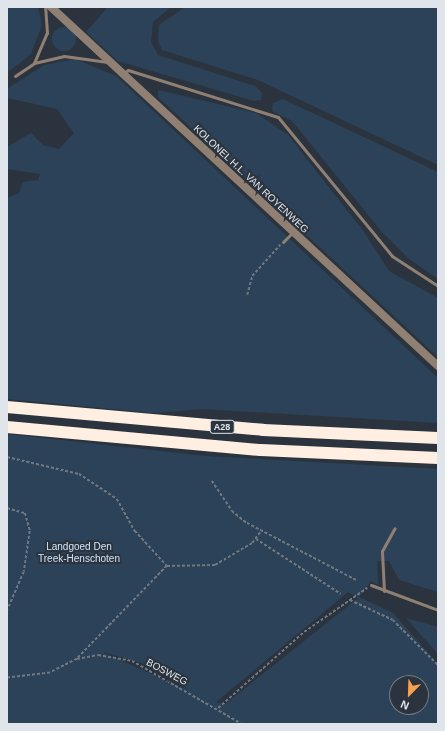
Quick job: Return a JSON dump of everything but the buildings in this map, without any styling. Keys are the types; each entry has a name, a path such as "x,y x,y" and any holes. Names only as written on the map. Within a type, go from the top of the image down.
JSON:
{"highway":[{"name":"A28","path":"7,407 264,430 438,438"},
{"name":"A28","path":"7,427 261,450 438,458"}],"street":[{"name":"KOLONEL H.L. VAN ROYENWEG","path":"50,7 438,366"}],"lane":[{"path":"34,63 46,39 45,7"},
{"path":"15,76 34,63 73,56 111,63"},
{"path":"123,74 128,70 278,117 392,256 438,286"},
{"path":"283,242 293,231"},
{"path":"384,591 382,551 395,528"},
{"path":"371,585 438,610"}],"path":[{"path":"247,295 252,276 283,242"},
{"path":"7,457 79,474 117,499 134,531 168,566"},
{"path":"212,481 232,511 261,531 356,580"},
{"path":"7,508 25,513 30,531 24,572 7,611"},
{"path":"7,678 50,672 77,659 168,566 215,565 235,556 256,539 261,531"},
{"path":"256,539 341,594"},
{"path":"218,708 304,632 371,585"},
{"path":"350,600 393,620 438,665"},
{"name":"BOSWEG","path":"77,659 98,655 132,661 218,708 242,724"}],"green space":[{"path":"7,7 38,7 42,25 31,54 7,73"},
{"path":"108,7 171,7 153,22 151,42 158,55 255,86 262,93 261,100 254,101 118,61 86,32"},
{"path":"185,7 438,7 438,165 258,80 162,50 158,41 159,25"},
{"path":"64,27 72,31 76,39 72,47 64,51 56,47 52,39 56,31"},
{"path":"75,59 116,76 438,378 438,423 202,409 154,413 7,399 7,198 19,193 23,182 38,180 40,174 7,169 7,147 31,133 43,145 59,149 74,133 57,109 8,98 7,89 44,65"},
{"path":"158,90 256,113 288,135 364,232 389,271 438,298 438,357 158,97"},
{"path":"283,99 438,172 438,279 409,259 382,232 292,121 272,111 273,103"},
{"name":"Landgoed Den Treek-Henschoten","path":"7,434 205,456 438,469 438,592 399,580 389,561 377,561 378,585 371,581 359,597 393,613 438,664 438,724 7,724","holes":["348,592 358,598 224,705 216,702","104,653 148,665 190,691"]},
{"path":"406,618 438,627 438,654 421,635"}]}
